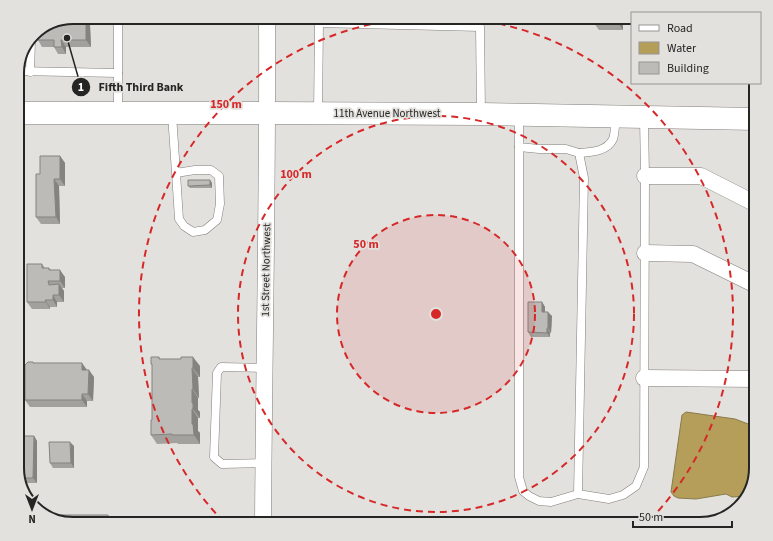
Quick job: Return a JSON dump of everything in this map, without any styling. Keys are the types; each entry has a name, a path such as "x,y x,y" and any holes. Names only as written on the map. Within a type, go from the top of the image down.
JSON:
{"street":[{"name":"1st Street Northwest","path":"263,517 268,113 267,24"},
{"name":"11th Avenue Northwest","path":"24,114 519,114 749,119"},
{"path":"645,176 701,176 749,200"},
{"path":"645,253 693,254 749,282"},
{"path":"644,378 749,379"}],"lane":[{"path":"118,24 118,113"},
{"path":"318,113 319,24"},
{"path":"411,24 480,27 481,114"},
{"path":"30,72 31,48"},
{"path":"24,72 118,73"},
{"path":"172,113 179,219 184,226 194,232 205,230 217,220 220,204 219,176 211,170 195,170 176,173"},
{"path":"519,114 519,476 523,491 529,496 539,501 551,502 578,494 609,499 623,495 636,486 644,467 644,117"},
{"path":"519,147 566,149 579,153 606,148 613,140 616,116"},
{"path":"578,494 584,178 579,153"},
{"path":"264,368 221,367 217,373 214,457 222,464 264,463"}],"water":[{"path":"686,412 735,419 749,424 749,474 744,490 740,496 732,497 726,494 696,499 678,498 671,492 682,415"}],"building":[{"path":"86,24 86,40 61,40 62,47 54,47 54,40 38,40 46,32 54,28 64,25"},
{"path":"40,156 60,156 60,179 54,179 56,217 36,217 36,174 40,174"},
{"path":"188,180 210,180 210,185 188,186"},
{"path":"27,264 42,264 42,268 49,268 49,270 60,270 60,281 48,281 49,285 59,284 59,295 53,295 53,300 45,300 46,302 27,302"},
{"path":"528,302 542,302 542,312 548,312 547,333 528,332"},
{"path":"151,357 159,357 159,359 181,359 181,357 193,357 192,424 194,435 151,435"},
{"path":"28,362 82,363 82,370 89,370 88,394 82,394 82,400 25,400 25,365"},
{"path":"24,436 34,436 33,478 25,477"},
{"path":"49,442 70,442 71,463 50,463"},
{"path":"61,515 108,515 108,517 67,517"}],"place":[{"name":"Fifth Third Bank","path":"67,38"}]}
